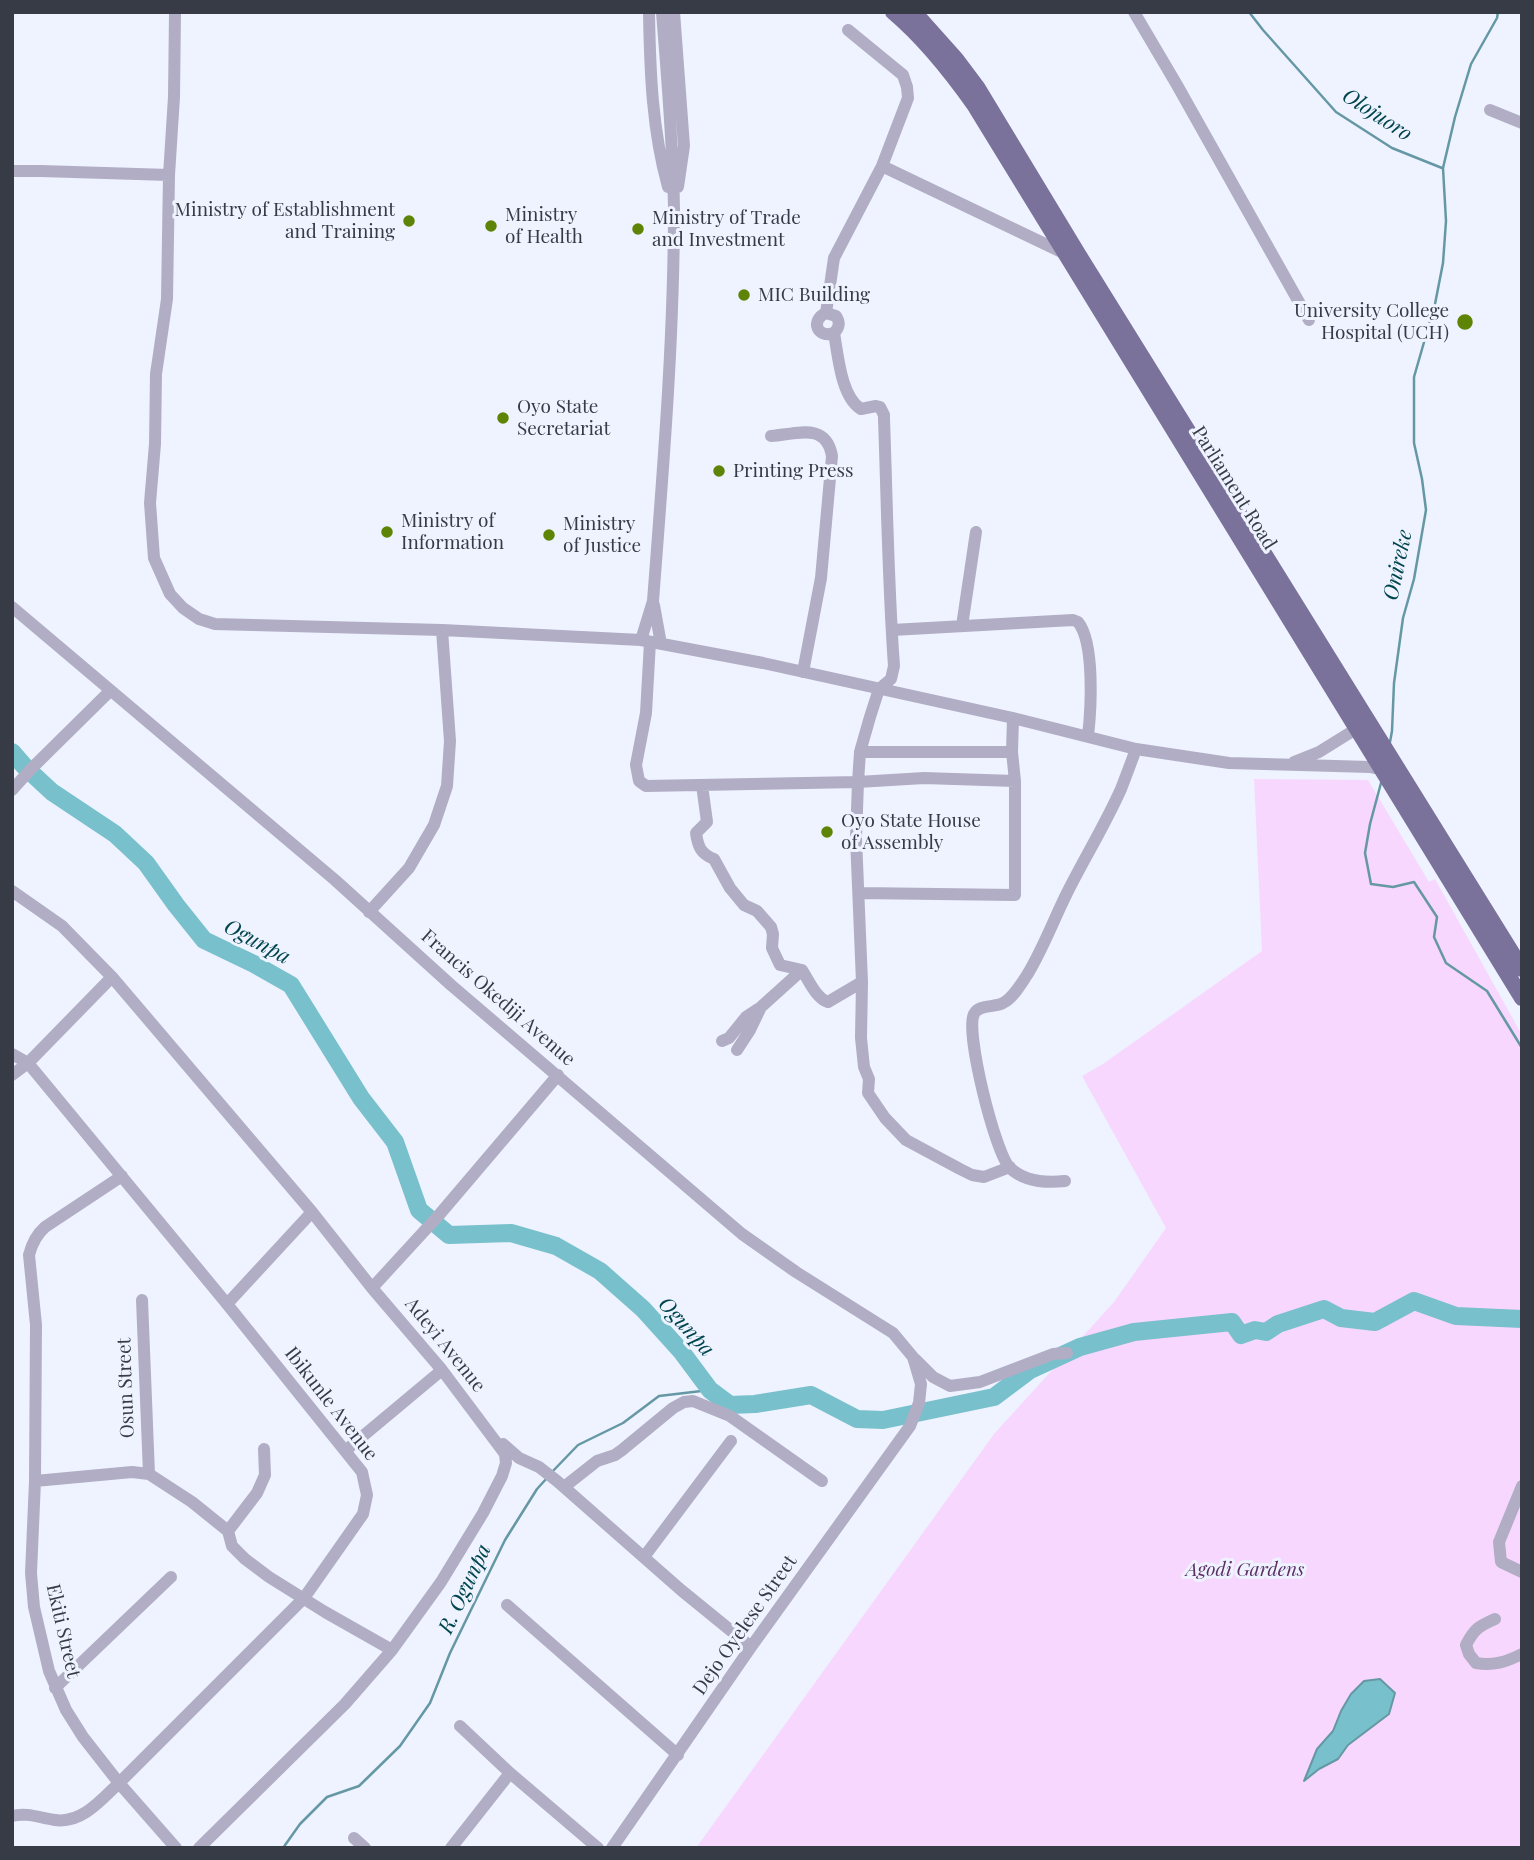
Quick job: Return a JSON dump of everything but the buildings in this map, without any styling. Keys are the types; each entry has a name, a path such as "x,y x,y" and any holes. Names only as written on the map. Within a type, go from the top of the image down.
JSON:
{"main road":[{"name":"Parliament Road","path":"892,12 925,43 953,75 1072,254 1363,725 1522,998"},
{"name":"Parliament Road","path":"922,14 977,88 1072,254"},
{"name":"Parliament Road","path":"1385,763 1522,969"}],"street":[{"path":"175,12 167,299 156,374 155,444 150,503 154,558 160,576 170,594 198,619 215,624 442,630 650,642 1013,718 1136,749 1229,763 1379,769 1385,763"},
{"path":"649,12 649,57 655,130 659,155 674,207"},
{"path":"662,12 674,207 669,368 646,713 636,765 639,781 646,786 924,778 1015,781"},
{"path":"674,12 684,146 674,207"},
{"path":"1134,12 1308,320"},
{"path":"848,30 903,75 908,98 882,166 834,258 826,313 836,316 838,320 838,330 834,333 843,380 854,405 861,409 880,407 884,415 894,666 891,680 879,689 860,752 856,838 864,1067 869,1079 869,1093 886,1118 906,1140 972,1175 984,1177 1010,1167"},
{"path":"1490,110 1522,123"},
{"path":"882,166 1072,254"},
{"path":"12,171 169,175"},
{"path":"771,436 816,433 825,437 831,447 821,578 803,672"},
{"path":"962,626 976,532"},
{"path":"650,642 653,601"},
{"name":"Francis Okediji Avenue","path":"12,607 335,880 451,985 742,1234 893,1334 933,1377 950,1386 980,1382 1053,1354 1067,1353"},
{"path":"892,630 1073,620 1078,622 1084,632 1090,666 1088,736"},
{"path":"369,912 409,868 434,825 447,786 450,741 442,630"},
{"path":"13,789 110,691"},
{"path":"859,893 1015,895 1013,718"},
{"path":"1291,764 1319,752 1363,725"},
{"path":"1065,1181 1047,1183 1026,1178 1010,1167 1002,1155 986,1104 974,1047 973,1017 981,1008 996,1006 1010,998 1028,974 1120,791 1136,749"},
{"path":"860,752 1013,752"},
{"path":"702,785 707,821 696,834 698,846 705,855 714,859 730,888 744,905 757,911 771,927 772,948 780,965 802,970 825,1002 862,982"},
{"name":"Adeyi Avenue","path":"12,891 62,926 112,977 312,1212 442,1370 505,1454 506,1463 502,1476 483,1513 441,1582 392,1650 345,1704 199,1848"},
{"path":"722,1041 729,1038 747,1017 802,970"},
{"path":"12,1075 28,1063 112,977"},
{"path":"737,1050 761,1007"},
{"name":"Ibikunle Avenue","path":"12,1054 28,1063 227,1304 362,1472 367,1495 363,1514 304,1598 120,1783 76,1818 64,1821 23,1814 12,1816"},
{"path":"372,1288 439,1215 558,1075"},
{"name":"Ekiti Street","path":"122,1176 45,1227 37,1234 29,1255 36,1325 35,1482 31,1573 34,1607 49,1671 66,1710 83,1737 176,1848"},
{"path":"227,1304 312,1212"},
{"name":"Osun Street","path":"142,1300 149,1474"},
{"name":"Dejo Oyelese Street","path":"612,1848 751,1647 910,1426 919,1403 921,1384 913,1357"},
{"path":"345,1451 442,1370"},
{"path":"561,1484 597,1461 615,1455 673,1408 693,1401 730,1416 822,1481"},
{"path":"493,1436 519,1458 540,1467 561,1484 751,1647"},
{"path":"644,1557 731,1441"},
{"path":"228,1531 257,1493 265,1475 264,1449"},
{"path":"35,1482 132,1472 149,1474 192,1502 228,1531 232,1546 269,1577 392,1650"},
{"path":"1522,1486 1499,1542 1501,1562 1522,1573"},
{"path":"55,1688 171,1577"},
{"path":"507,1605 678,1755"},
{"path":"1495,1619 1478,1626 1471,1635 1466,1645 1469,1654 1476,1662 1488,1665 1498,1664 1522,1654"},
{"path":"460,1726 598,1848"},
{"path":"451,1848 510,1773"},
{"path":"354,1838 365,1848"}],"green space":[{"name":"Agodi Gardens","path":"1254,779 1368,780 1429,882 1435,879 1522,1035 1522,1848 696,1848 994,1434 1114,1302 1166,1228 1082,1076 1103,1064 1262,951"}],"water":[{"path":"1380,1679 1395,1693 1389,1714 1348,1745 1338,1759 1304,1781 1317,1749 1333,1731 1351,1694 1364,1681"}],"waterway":[{"name":"Olojuoro","path":"1249,12 1336,112 1392,148 1442,168"},
{"name":"Onireke","path":"1390,742 1394,683 1403,618 1414,579 1426,510 1414,443 1414,377 1435,304 1443,263 1446,221 1443,168 1471,64 1498,12"},
{"name":"Ogunpa","path":"12,752 52,792 115,834 146,863 204,940 291,985 361,1098 395,1142 419,1210 449,1235 511,1233 556,1246 600,1271 643,1309 681,1351 710,1390 730,1405 811,1395 857,1419 883,1420 994,1397 1030,1370 1080,1347 1134,1332 1232,1322 1241,1335 1255,1330 1266,1332 1278,1324 1324,1309 1341,1318 1375,1322 1414,1301 1456,1316 1522,1319"},
{"name":"Onireke","path":"1381,783 1365,853 1371,884 1393,887 1414,882 1437,917 1434,937 1446,963 1487,991 1522,1048"},
{"name":"R. Ogunpa","path":"551,1473 578,1445 623,1423 659,1396 710,1390"},
{"name":"R. Ogunpa","path":"283,1848 300,1824 327,1797 359,1786 400,1746 430,1703 450,1653 505,1540 537,1489 547,1478"}],"place":[{"name":"Ministry of Establishment and Training","path":"409,221"},
{"name":"Ministry of Health","path":"491,226"},
{"name":"Ministry of Trade and Investment","path":"638,229"},
{"name":"MIC Building","path":"744,295"},
{"name":"University College Hospital (UCH)","path":"1465,322"},
{"name":"Oyo State Secretariat","path":"503,418"},
{"name":"Printing Press","path":"719,471"},
{"name":"Ministry of Information","path":"387,532"},
{"name":"Ministry of Justice","path":"549,535"},
{"name":"Oyo State House of Assembly","path":"827,832"}]}
